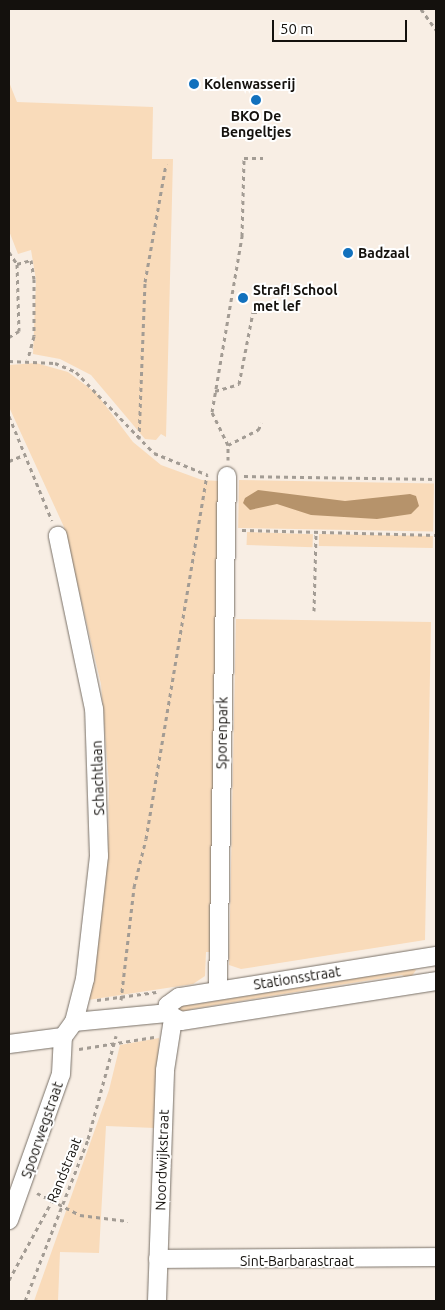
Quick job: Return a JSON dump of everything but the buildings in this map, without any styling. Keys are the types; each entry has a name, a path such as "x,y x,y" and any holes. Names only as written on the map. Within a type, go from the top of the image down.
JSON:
{"street":[{"name":"Sporenpark","path":"218,990 227,476"},
{"name":"Schachtlaan","path":"58,536 94,709 100,789 100,856 80,1002 74,1022"},
{"name":"Stationsstraat","path":"179,997 436,956"},
{"name":"Stationsstraat","path":"74,1022 169,1022 436,980"},
{"path":"169,1022 168,1004 179,997"},
{"path":"12,1041 62,1045 74,1022"},
{"name":"Noordwijkstraat","path":"157,1301 169,1022"},
{"name":"Spoorwegstraat","path":"9,1220 41,1139 61,1074 62,1045"},
{"name":"Sint-Barbarastraat","path":"158,1259 436,1257"}],"path":[{"path":"421,9 436,30"},
{"path":"263,158 244,158 242,236 212,412 228,445 227,476 436,479"},
{"path":"139,440 145,282 166,164"},
{"path":"9,252 17,264 19,331 9,337"},
{"path":"17,264 31,260 34,279 34,336 28,359"},
{"path":"215,391 240,384 253,312 260,312"},
{"path":"9,361 28,359 55,362 89,381 139,440 167,461 207,475 146,839 134,887 122,997"},
{"path":"9,416 58,536"},
{"path":"228,445 258,430 262,422"},
{"path":"9,461 26,454"},
{"path":"226,530 436,535"},
{"path":"314,611 316,532"},
{"path":"80,1002 169,990 179,997"},
{"path":"62,1045 115,1044 169,1022"},
{"name":"Randstraat","path":"25,1301 88,1139 115,1044"},
{"path":"44,1196 80,1216 128,1221"},
{"path":"9,1280 52,1201"}],"shaded area":[{"path":"9,82 17,102 153,107 152,159 173,159 166,437 161,434 156,440 145,439 91,375 60,359 33,354 36,280 31,250 18,254 9,231"},
{"path":"36,363 68,372 96,393 133,442 161,465 202,480 219,481 211,952 206,952 205,976 193,984 88,1000 108,852 109,784 101,684 64,527 9,407 9,365"},
{"path":"239,480 434,483 433,531 238,528"},
{"path":"258,490 345,501 410,494 416,496 419,506 411,514 377,519 311,515 277,504 250,510 243,503 245,498"},
{"path":"247,532 313,534 313,547 247,545"},
{"path":"319,534 433,536 433,548 319,546"},
{"path":"236,619 431,622 425,940 241,969 229,965"},
{"path":"407,964 416,970 409,980 402,975 191,1009 186,1016 177,1012 177,1004 184,1000 191,1005 401,971"},
{"path":"159,1038 155,1128 106,1126 99,1253 60,1252 58,1301 34,1301 109,1090 120,1045"}],"place":[{"name":"Kolenwasserij","path":"194,84"},
{"name":"BKO De Bengeltjes","path":"256,100"},
{"name":"Badzaal","path":"348,253"},
{"name":"Straf! School met lef","path":"243,298"}]}
